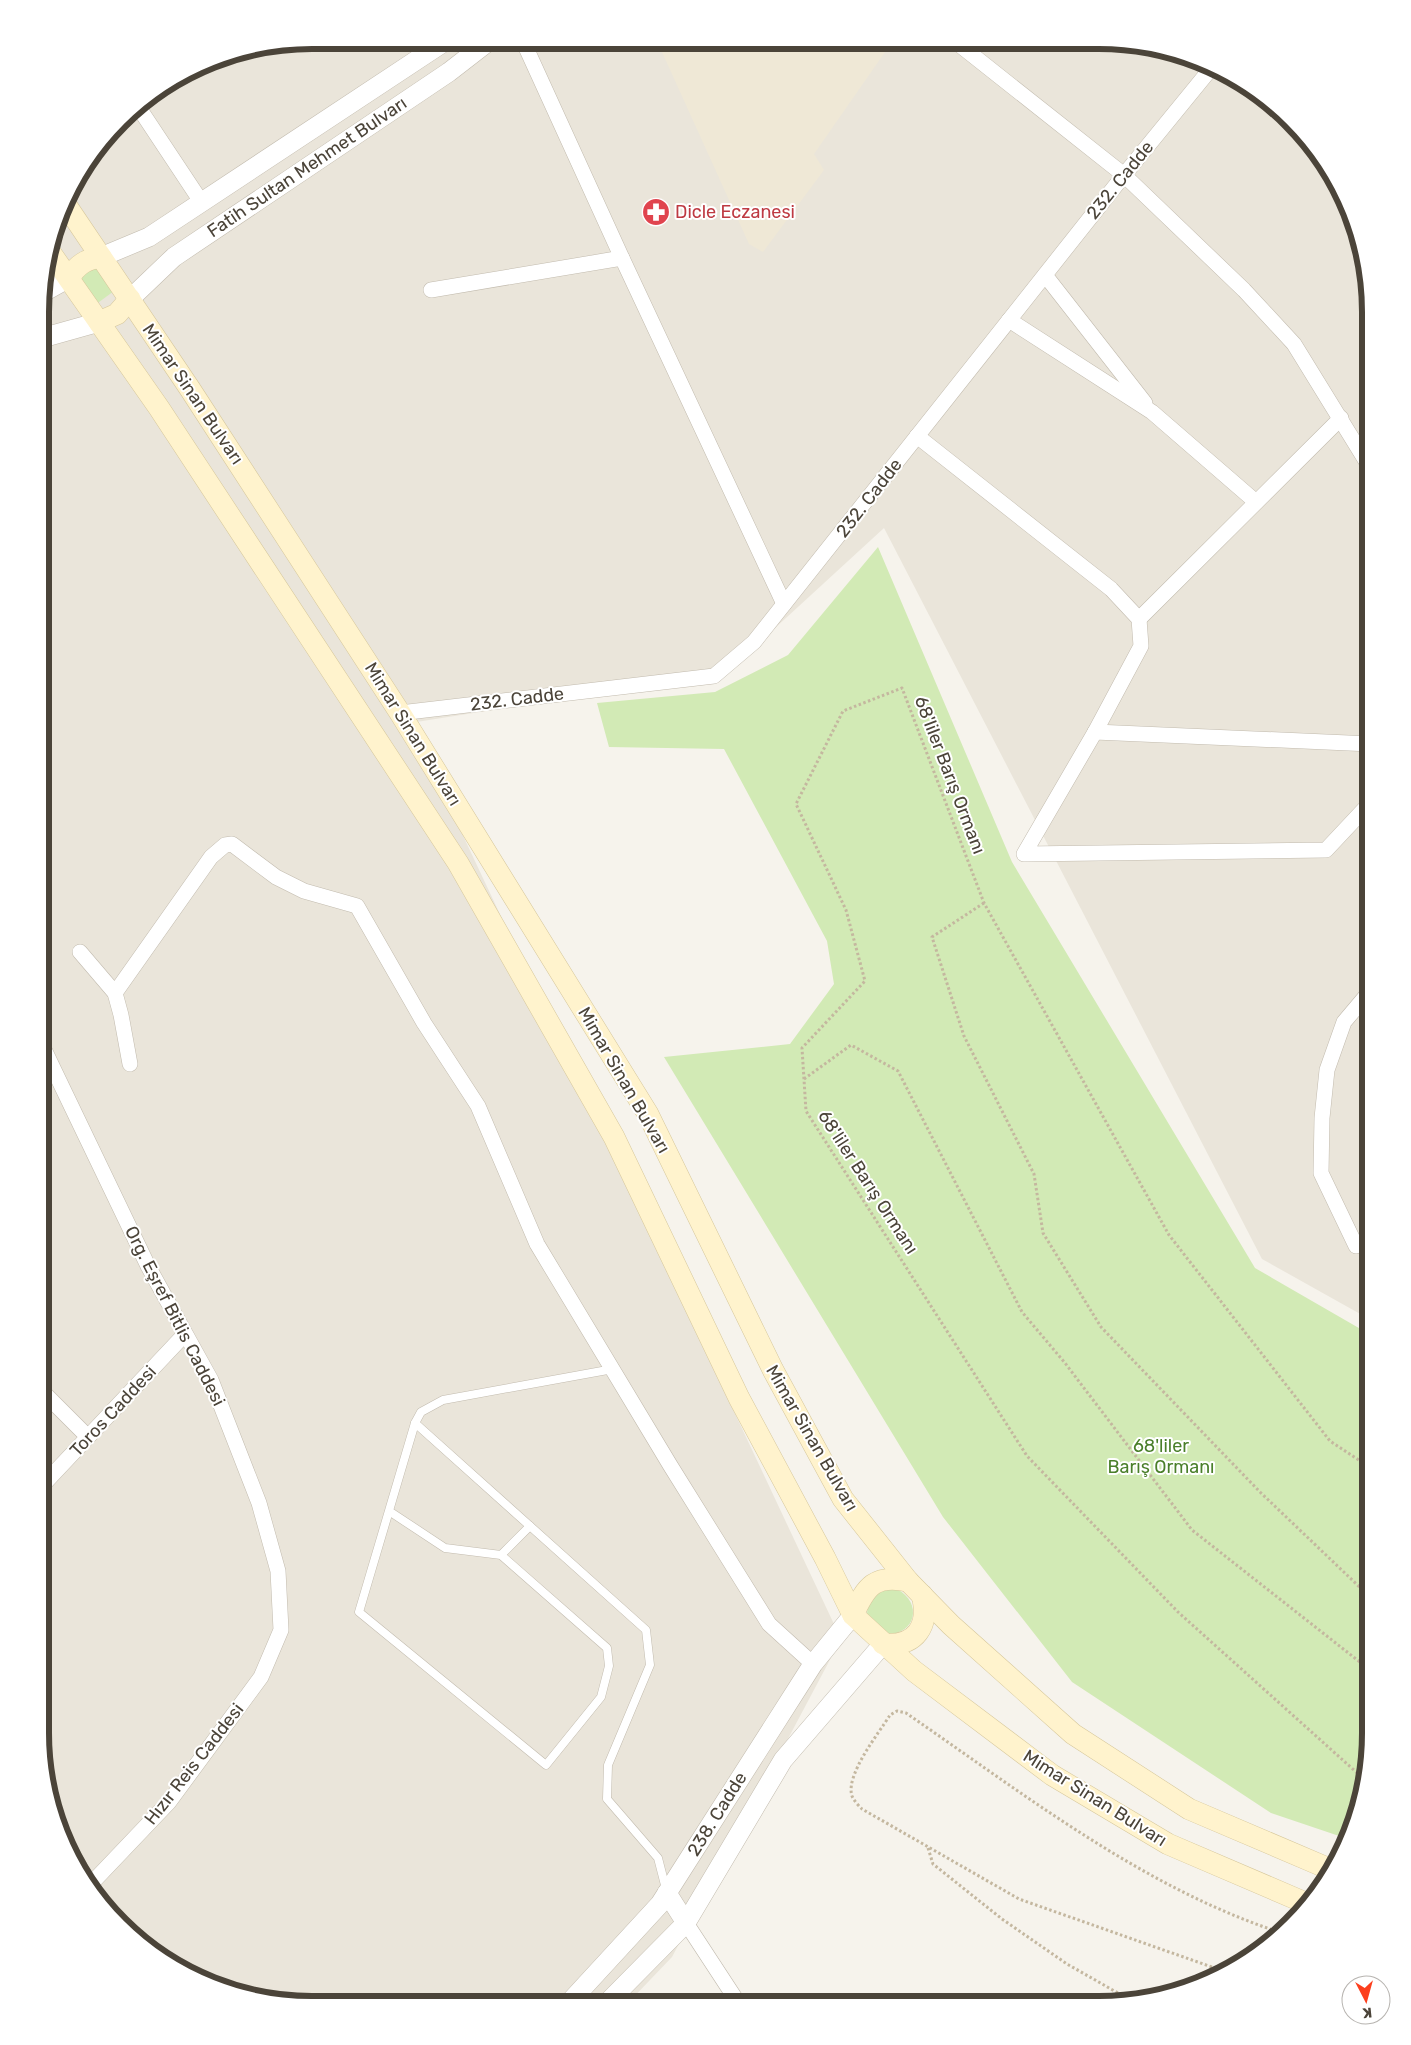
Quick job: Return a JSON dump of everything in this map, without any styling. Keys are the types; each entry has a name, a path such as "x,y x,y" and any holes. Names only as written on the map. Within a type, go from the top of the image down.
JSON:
{"main road":[{"name":"Mimar Sinan Bulvarı","path":"69,210 190,389 400,713 648,1114 773,1370 842,1499 915,1588 950,1624 1073,1734 1189,1808 1326,1867"},
{"path":"69,278 74,269 82,263 91,258 101,257"},
{"name":"Mimar Sinan Bulvarı","path":"54,258 165,416 458,863 614,1137 739,1398 825,1558 853,1615 914,1671 1052,1775 1168,1844 1302,1901"},
{"path":"99,322 117,314 130,300"},
{"path":"853,1615 862,1595 877,1581 887,1578 915,1588 925,1617 922,1628 905,1643 883,1644"}],"street":[{"name":"Fatih Sultan Mehmet Bulvarı","path":"101,257 149,237 433,49"},
{"name":"Fatih Sultan Mehmet Bulvarı","path":"130,300 174,257 449,72 478,49"},
{"path":"527,49 784,604"},
{"path":"965,49 1124,175 1244,290 1294,344 1362,454"},
{"name":"232. Cadde","path":"400,713 714,676 754,642 1045,274 1208,72"},
{"path":"141,111 202,203"},
{"path":"431,290 622,258"},
{"path":"1045,274 1152,412"},
{"path":"50,289 69,278"},
{"path":"1009,320 1152,412 1256,502"},
{"path":"49,336 99,322"},
{"path":"1139,619 1341,418"},
{"path":"917,436 1111,590 1139,619 1141,646 1095,732 1024,854 1326,850 1362,812"},
{"path":"1095,732 1362,744"},
{"path":"114,993 210,857 225,845 232,844 276,877 304,891 357,906 424,1023 478,1106 536,1244 769,1624 813,1664"},
{"path":"80,952 114,993 121,1015 130,1064"},
{"path":"1356,1246 1321,1173 1322,1118 1327,1070 1344,1022 1362,1001"},
{"name":"Org. Eşref Bitlis Caddesi","path":"49,1060 148,1266 211,1380 259,1503 278,1571 281,1630"},
{"name":"Toros Caddesi","path":"49,1478 185,1334"},
{"path":"49,1399 88,1437"},
{"name":"238. Cadde","path":"575,1996 660,1904 813,1664 853,1615"},
{"name":"Hızır Reis Caddesi","path":"94,1881 169,1802 260,1677 281,1630"},
{"path":"614,1996 686,1923 783,1760 883,1644"},
{"path":"667,1893 734,1996"}],"lane":[{"path":"389,1511 444,1548 501,1555 607,1648 609,1666 601,1697 546,1765 359,1612 415,1423 421,1412 443,1400 613,1369"},
{"path":"415,1423 646,1630 650,1665 608,1765 607,1799 658,1858 667,1893"},
{"path":"501,1555 530,1526"}],"path":[{"name":"68'liler Barış Ormanı","path":"1359,1774 1178,1612 1027,1456 806,1111 802,1048 865,981 846,910 796,804 843,711 902,688 984,903 1170,1235 1330,1441 1362,1463"},
{"path":"984,903 932,937 964,1036 1034,1174 1043,1234 1101,1327 1260,1492 1362,1588"},
{"path":"804,1079 850,1045 898,1071 1022,1312 1065,1363 1192,1530 1362,1664"},
{"path":"1217,1969 1019,1898 862,1809 852,1796 851,1782 858,1766 890,1715 897,1711 906,1714 1093,1841 1140,1868 1223,1910 1274,1930"},
{"path":"928,1848 933,1864 1002,1919 1067,1964 1122,1995"}],"shaded area":[{"path":"294,49 1117,49 1168,58 1200,69 1231,84 1273,114 1297,138 1318,166 1335,195 1353,243 1360,277 1362,294 1362,1315 1262,1259 884,528 726,673 410,723 841,1639 672,1957 635,1996 294,1996 260,1991 227,1982 195,1969 166,1952 138,1931 114,1907 93,1879 76,1850 63,1818 54,1785 49,1751 49,294 58,243 69,211 84,180 114,138 138,114 166,93 195,76 243,58 277,51"},
{"path":"661,49 887,49 814,154 824,170 763,252 749,244"}],"green space":[{"path":"96,266 114,291 95,305 77,279"},
{"name":"68'liler Barış Ormanı","path":"878,547 1012,862 1255,1268 1362,1330 1362,1751 1353,1802 1341,1837 1271,1813 1072,1682 943,1517 664,1057 790,1044 834,984 827,941 724,749 609,747 597,703 715,692 788,655"},
{"path":"897,1589 910,1602 913,1610 912,1617 910,1624 904,1629 896,1633 886,1634 867,1614 868,1607 876,1594"}],"place":[{"name":"Dicle Eczanesi","path":"656,212"}]}
